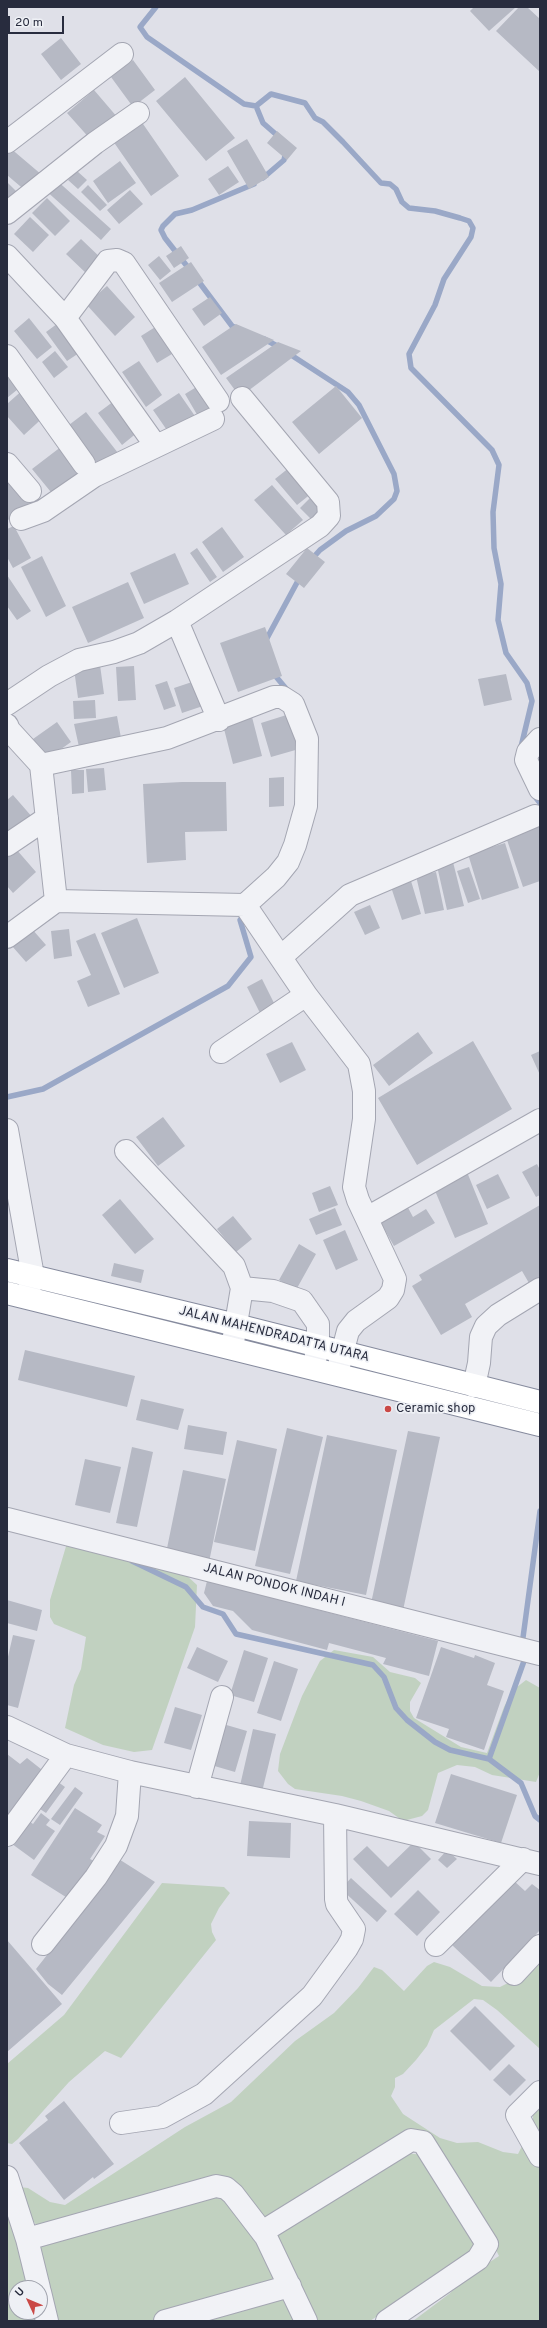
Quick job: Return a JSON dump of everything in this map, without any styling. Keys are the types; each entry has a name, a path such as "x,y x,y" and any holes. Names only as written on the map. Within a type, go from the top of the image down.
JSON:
{"highway":[{"name":"JALAN MAHENDRADATTA UTARA","path":"7,1270 342,1351 540,1402"},
{"name":"JALAN MAHENDRADATTA UTARA","path":"17,1295 337,1373 540,1425"}],"street":[{"path":"7,142 122,54"},
{"path":"7,212 95,143 138,113"},
{"path":"7,256 65,318 156,446"},
{"path":"21,519 43,511 94,476 156,446 215,410 124,263 117,260 108,261 65,318"},
{"path":"7,356 84,464"},
{"path":"7,704 49,676 79,660 114,652 139,643 178,622 320,526 329,516 328,502 242,398"},
{"path":"7,464 30,491"},
{"path":"178,622 219,720"},
{"path":"7,937 56,901 245,905 276,877 288,862 295,845 306,806 307,739 294,704 282,697 274,698 219,720 167,738 41,765"},
{"path":"7,725 9,730 41,765 56,901"},
{"path":"540,739 528,752 526,760 540,789"},
{"path":"281,957 350,895 535,816"},
{"path":"7,845 47,818"},
{"path":"245,905 306,995 360,1064 364,1091 364,1119 354,1187 358,1200 395,1280 393,1290 388,1298 356,1321 348,1331 337,1373"},
{"path":"221,1052 306,995"},
{"path":"367,1218 540,1120"},
{"path":"7,1130 33,1276 17,1295"},
{"path":"126,1150 234,1266 242,1288 232,1348"},
{"path":"242,1288 273,1291 302,1301 318,1324 318,1346 314,1368"},
{"path":"474,1386 479,1362 481,1337 486,1326 498,1315 540,1289"},
{"name":"JALAN PONDOK INDAH I","path":"7,1519 540,1654"},
{"path":"197,1787 222,1697"},
{"path":"7,1727 66,1755 130,1772 335,1815 531,1861"},
{"path":"7,1835 66,1755"},
{"path":"43,1944 96,1878 116,1846 127,1816 130,1772"},
{"path":"121,2123 162,2117 204,2094 312,1996 347,1948 352,1939 354,1929 337,1904 336,1899 335,1815"},
{"path":"436,1945 531,1861"},
{"path":"514,1974 540,1946"},
{"path":"540,2092 517,2115 540,2156"},
{"path":"262,2232 411,2140 423,2142 487,2244 478,2259 387,2321"},
{"path":"7,2177 27,2239 37,2280"},
{"path":"27,2239 216,2186 226,2188 233,2194 262,2232 306,2321"},
{"path":"165,2321 290,2286"}],"green space":[{"path":"67,1543 185,1574 197,1585 195,1627 152,1750 134,1752 103,1745 65,1728 74,1685 81,1669 86,1637 54,1624 50,1617 50,1600"},
{"path":"334,1650 373,1657 390,1672 415,1678 421,1683 410,1702 410,1711 414,1718 461,1747 487,1753 504,1707 512,1691 526,1680 540,1688 540,1772 536,1782 492,1775 475,1767 457,1765 438,1773 428,1810 422,1816 403,1821 389,1811 361,1801 342,1796 295,1789 288,1784 278,1771 280,1754 302,1696 320,1661"},
{"path":"162,1883 224,1887 230,1893 219,1908 211,1924 212,1932 216,1940 121,2058 105,2051 69,2082 18,2139 12,2144 7,2143 7,2064 64,2015"},
{"path":"540,1958 540,2049 497,2010 483,2000 474,1999 434,2030 427,2046 416,2060 403,2074 395,2078 395,2087 391,2096 403,2114 440,2138 457,2143 478,2142 503,2152 518,2154 533,2124 533,2115 540,2104 540,2321 413,2321 449,2294 470,2275 499,2256 485,2228 422,2135 265,2218 238,2189 40,2230 26,2211 19,2187 28,2188 50,2202 65,2205 185,2127 231,2102 295,2041 334,2013 358,1988 374,1967 382,1970 404,1991 427,1966 434,1962 450,1967 482,1986 500,1987 516,1979"},
{"path":"403,2153 425,2155 481,2246 370,2321 318,2321 296,2283 272,2234"},
{"path":"216,2192 257,2235 299,2321 55,2321 48,2291 48,2280 45,2280 37,2245"},
{"path":"7,2196 31,2280 8,2280 8,2320 41,2321 7,2321"}],"building":[{"path":"474,7 516,7 489,31 470,11"},
{"path":"519,7 527,7 540,19 540,72 496,31"},
{"path":"61,38 81,64 61,80 41,54"},
{"path":"133,60 155,90 133,107 111,77"},
{"path":"185,77 235,138 206,161 156,101"},
{"path":"94,90 118,118 92,141 67,113"},
{"path":"141,121 179,176 151,196 113,141"},
{"path":"277,131 297,148 287,160 267,143"},
{"path":"247,139 269,177 249,189 227,151"},
{"path":"9,147 42,175 27,192 7,175 7,149"},
{"path":"120,161 136,183 108,203 93,181"},
{"path":"228,166 239,182 219,195 208,179"},
{"path":"77,171 87,180 78,189 68,180"},
{"path":"54,178 111,229 101,240 44,189"},
{"path":"7,182 17,192 7,202"},
{"path":"88,185 107,205 100,211 81,192"},
{"path":"130,190 143,204 119,224 107,210"},
{"path":"47,198 70,221 55,236 32,213"},
{"path":"30,217 49,235 33,252 14,234"},
{"path":"81,239 103,260 88,275 66,254"},
{"path":"181,246 189,258 174,268 166,256"},
{"path":"159,256 171,271 160,280 148,265"},
{"path":"191,262 204,281 172,302 159,283"},
{"path":"107,286 135,317 115,336 86,304"},
{"path":"210,297 222,313 204,326 192,309"},
{"path":"29,318 52,347 37,359 14,331"},
{"path":"61,321 82,351 67,361 46,332"},
{"path":"160,324 177,351 157,363 141,336"},
{"path":"236,324 274,340 221,375 202,347"},
{"path":"278,342 301,351 240,397 226,378"},
{"path":"55,351 68,367 54,378 42,362"},
{"path":"139,361 162,395 146,407 122,372"},
{"path":"7,368 23,385 7,398"},
{"path":"203,383 217,406 199,418 185,394"},
{"path":"336,386 362,418 319,454 292,422"},
{"path":"25,388 48,413 24,435 7,416 7,404"},
{"path":"179,393 197,419 171,436 153,410"},
{"path":"114,401 138,432 122,445 98,413"},
{"path":"86,412 118,453 99,469 65,428"},
{"path":"66,443 88,471 55,497 32,469"},
{"path":"295,463 317,489 297,505 275,479"},
{"path":"12,479 30,505 8,520 7,482"},
{"path":"272,485 303,520 286,535 254,500"},
{"path":"314,494 328,507 313,521 300,508"},
{"path":"14,526 31,558 13,568 7,557 7,529"},
{"path":"222,527 244,557 223,572 202,542"},
{"path":"197,548 217,577 210,582 190,553"},
{"path":"307,548 325,562 304,588 286,574"},
{"path":"175,553 189,584 144,604 130,573"},
{"path":"42,556 66,606 46,617 21,567"},
{"path":"7,575 31,611 17,620 7,606"},
{"path":"128,582 144,618 88,643 72,607"},
{"path":"265,627 282,676 238,692 220,643"},
{"path":"100,665 104,694 78,698 74,669"},
{"path":"134,666 136,700 118,701 116,667"},
{"path":"506,674 512,700 484,706 478,679"},
{"path":"198,680 206,705 182,713 174,688"},
{"path":"167,681 176,706 164,710 155,685"},
{"path":"95,700 96,718 74,719 73,701"},
{"path":"296,712 306,747 271,757 261,723"},
{"path":"117,716 121,738 79,747 74,724"},
{"path":"252,717 262,756 233,764 223,725"},
{"path":"57,722 71,742 47,759 33,739"},
{"path":"104,768 106,790 88,792 86,769"},
{"path":"71,770 84,770 84,793 72,794"},
{"path":"284,777 284,806 269,807 269,778"},
{"path":"226,782 227,831 185,832 186,860 147,863 143,784"},
{"path":"13,795 33,818 7,837 7,800"},
{"path":"540,824 540,881 523,887 506,837"},
{"path":"505,843 519,888 482,900 468,854"},
{"path":"16,849 36,872 13,893 7,886 7,857"},
{"path":"453,862 464,906 447,910 437,866"},
{"path":"469,867 480,899 468,903 457,871"},
{"path":"436,872 444,910 425,914 416,876"},
{"path":"411,881 421,914 402,920 391,887"},
{"path":"370,905 380,928 365,935 354,912"},
{"path":"137,918 159,973 124,988 101,933"},
{"path":"32,929 46,945 26,962 12,946"},
{"path":"69,929 72,956 54,959 51,931"},
{"path":"95,933 120,994 88,1007 77,981 91,975 76,941"},
{"path":"262,979 277,1009 262,1017 247,987"},
{"path":"418,1032 433,1053 389,1086 373,1065"},
{"path":"473,1041 512,1109 417,1165 378,1098"},
{"path":"292,1042 306,1070 280,1083 266,1054"},
{"path":"540,1051 540,1075 531,1055"},
{"path":"163,1117 185,1146 158,1166 136,1137"},
{"path":"537,1164 540,1170 540,1195 536,1197 522,1172"},
{"path":"467,1172 488,1224 455,1238 433,1186"},
{"path":"498,1174 510,1198 487,1209 476,1185"},
{"path":"330,1186 338,1205 319,1212 312,1193"},
{"path":"120,1199 154,1239 135,1254 102,1215"},
{"path":"406,1204 413,1217 426,1209 435,1223 394,1246 379,1220"},
{"path":"540,1205 540,1286 533,1290 522,1271 465,1304 472,1317 441,1335 412,1286 422,1280 419,1275"},
{"path":"335,1208 342,1225 316,1235 309,1219"},
{"path":"233,1216 252,1239 236,1252 217,1229"},
{"path":"345,1230 358,1260 336,1270 323,1240"},
{"path":"299,1244 316,1254 296,1290 279,1280"},
{"path":"114,1263 144,1270 141,1283 111,1276"},
{"path":"25,1350 135,1376 127,1407 18,1380"},
{"path":"141,1399 184,1409 178,1430 136,1420"},
{"path":"188,1425 227,1432 223,1455 184,1449"},
{"path":"287,1428 323,1437 290,1574 255,1566"},
{"path":"408,1431 440,1437 402,1615 370,1608"},
{"path":"327,1435 397,1450 366,1595 296,1581"},
{"path":"237,1440 277,1449 255,1551 214,1542"},
{"path":"132,1447 153,1452 137,1527 116,1523"},
{"path":"85,1459 121,1467 110,1513 75,1505"},
{"path":"183,1470 226,1479 208,1567 165,1558"},
{"path":"207,1581 438,1641 429,1676 383,1664 386,1658 329,1643 327,1650 252,1630 233,1611 213,1606 204,1593"},
{"path":"7,1600 42,1610 37,1631 7,1623"},
{"path":"13,1635 35,1640 18,1708 7,1705 7,1661"},
{"path":"197,1647 228,1661 218,1682 187,1668"},
{"path":"441,1647 474,1658 475,1655 495,1663 487,1685 504,1691 484,1750 446,1737 449,1729 416,1718"},
{"path":"244,1650 268,1658 254,1702 230,1695"},
{"path":"274,1661 298,1669 281,1721 257,1713"},
{"path":"175,1707 202,1715 191,1750 164,1743"},
{"path":"223,1724 247,1731 235,1772 211,1765"},
{"path":"253,1729 276,1734 261,1796 239,1790"},
{"path":"7,1754 20,1764 27,1758 46,1773 7,1823"},
{"path":"451,1774 517,1795 501,1843 435,1823"},
{"path":"54,1779 65,1787 46,1813 34,1805"},
{"path":"75,1787 83,1793 60,1825 51,1819"},
{"path":"75,1808 102,1825 97,1832 105,1836 90,1859 94,1861 69,1899 31,1875"},
{"path":"41,1813 50,1820 46,1825 55,1831 34,1860 8,1841 25,1818 33,1824"},
{"path":"249,1821 291,1823 290,1858 247,1856"},
{"path":"414,1842 431,1859 391,1898 353,1859 367,1846 388,1867"},
{"path":"447,1850 457,1859 447,1868 438,1860"},
{"path":"114,1856 155,1882 62,1995 48,1984 36,1969 77,1917"},
{"path":"351,1878 387,1911 377,1922 341,1889"},
{"path":"513,1880 525,1891 532,1884 540,1890 540,1930 491,1982 452,1945"},
{"path":"418,1890 440,1912 417,1936 394,1914"},
{"path":"7,1940 62,2004 7,2052"},
{"path":"475,2006 515,2046 490,2071 450,2031"},
{"path":"509,2064 526,2080 510,2096 493,2080"},
{"path":"64,2101 114,2164 94,2179 93,2177 64,2200 19,2143 48,2120 45,2116"}],"waterway":[{"path":"156,7 140,27 147,37 244,104 256,106 271,94 305,103 315,118 323,122 381,183 390,184 396,189 402,202 409,208 435,211 460,218 469,221 473,228 471,237 444,279 435,305 409,354 411,368 492,450 499,465 493,512 494,548 501,584 498,620 506,653 527,683 532,701 521,747"},
{"path":"256,106 263,123 279,137"},
{"path":"263,178 284,160 286,151"},
{"path":"190,270 165,238 161,230 163,226 175,214 192,210 254,184"},
{"path":"196,278 232,326 239,329"},
{"path":"264,339 281,348"},
{"path":"288,353 348,392 359,405 394,474 397,491 394,499 376,516 346,531 320,550 311,560"},
{"path":"266,640 300,577"},
{"path":"273,673 288,691"},
{"path":"533,794 540,803"},
{"path":"7,1097 43,1089 228,986 251,957 240,920 245,914"},
{"path":"522,1645 540,1511"},
{"path":"132,1561 186,1587 203,1607 223,1614 236,1634 373,1665 384,1677 396,1708 407,1720 435,1742 450,1750 489,1759 521,1783 535,1816 540,1820"},
{"path":"489,1759 524,1661 524,1656"}],"place":[{"name":"Ceramic shop","path":"388,1409"}]}
